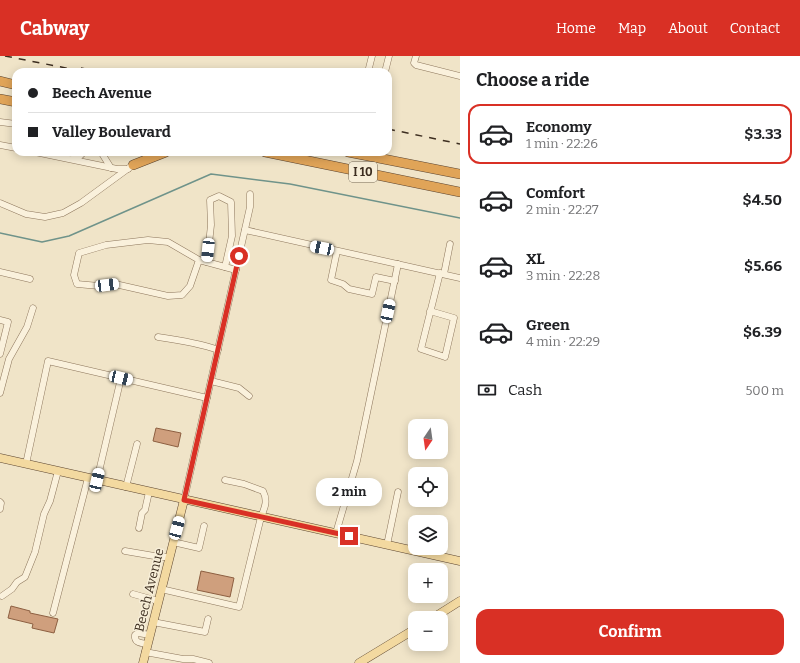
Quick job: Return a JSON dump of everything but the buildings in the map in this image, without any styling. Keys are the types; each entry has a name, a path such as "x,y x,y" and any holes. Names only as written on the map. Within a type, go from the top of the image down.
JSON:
{"highway":[{"path":"0,81 12,84"},
{"path":"0,99 12,101"},
{"path":"130,167 156,156"},
{"name":"I 10","path":"284,156 460,192"},
{"name":"I 10","path":"368,156 460,174"}],"main road":[{"path":"0,458 460,561"},
{"name":"Beech Avenue","path":"142,663 184,500"},
{"path":"444,611 460,601"},
{"path":"364,662 408,634"}],"street":[{"path":"369,68 372,56"},
{"path":"386,68 389,56"},
{"path":"416,56 414,63 416,66 460,76"},
{"path":"0,122 12,124"},
{"path":"0,145 12,147"},
{"path":"56,156 111,168 130,167"},
{"path":"71,159 78,158 80,156"},
{"path":"104,156 111,168"},
{"path":"0,203 26,214 46,217 63,213 82,202 130,167"},
{"name":"Beech Avenue","path":"184,500 250,208 250,194"},
{"path":"207,262 211,225 210,200 219,196 231,202 232,236 225,267"},
{"path":"245,230 460,278"},
{"path":"199,260 190,286 182,295 168,296 115,284 99,286 77,284 74,276 79,253 106,245 148,240 168,242 199,260 236,270"},
{"path":"430,311 454,318 445,357 421,350 430,311 450,244"},
{"path":"337,251 331,280 343,284 349,289 372,294 376,277 395,281"},
{"path":"336,533 357,461 398,264"},
{"path":"0,272 30,279"},
{"path":"0,393 9,359 27,327 33,308"},
{"path":"0,320 8,322 0,354"},
{"path":"158,337 205,345 218,350"},
{"path":"26,464 48,361 207,398"},
{"path":"97,480 121,378"},
{"path":"211,381 239,388 249,396"},
{"path":"126,487 137,444"},
{"path":"2,596 12,589 17,582 25,577 34,552 44,514 50,501 58,471"},
{"path":"53,613 88,478"},
{"path":"161,589 239,607 261,517 266,503 266,497 263,491 244,484 225,480"},
{"path":"138,528 142,513 145,510 149,492"},
{"path":"388,545 398,492"},
{"path":"0,502 0,509"},
{"path":"173,542 200,548 204,526"},
{"path":"124,551 169,558"},
{"path":"133,594 158,601"},
{"path":"153,622 205,632 208,619"},
{"path":"150,635 138,633 135,635 135,639 146,648 183,659 193,659 209,663"}],"waterway":[{"path":"0,233 42,242 69,236 211,174 290,184 460,218"}],"railway":[{"path":"5,56 66,68"},
{"path":"392,130 460,144"}],"route":[{"path":"239,256 184,500 349,536"}]}
